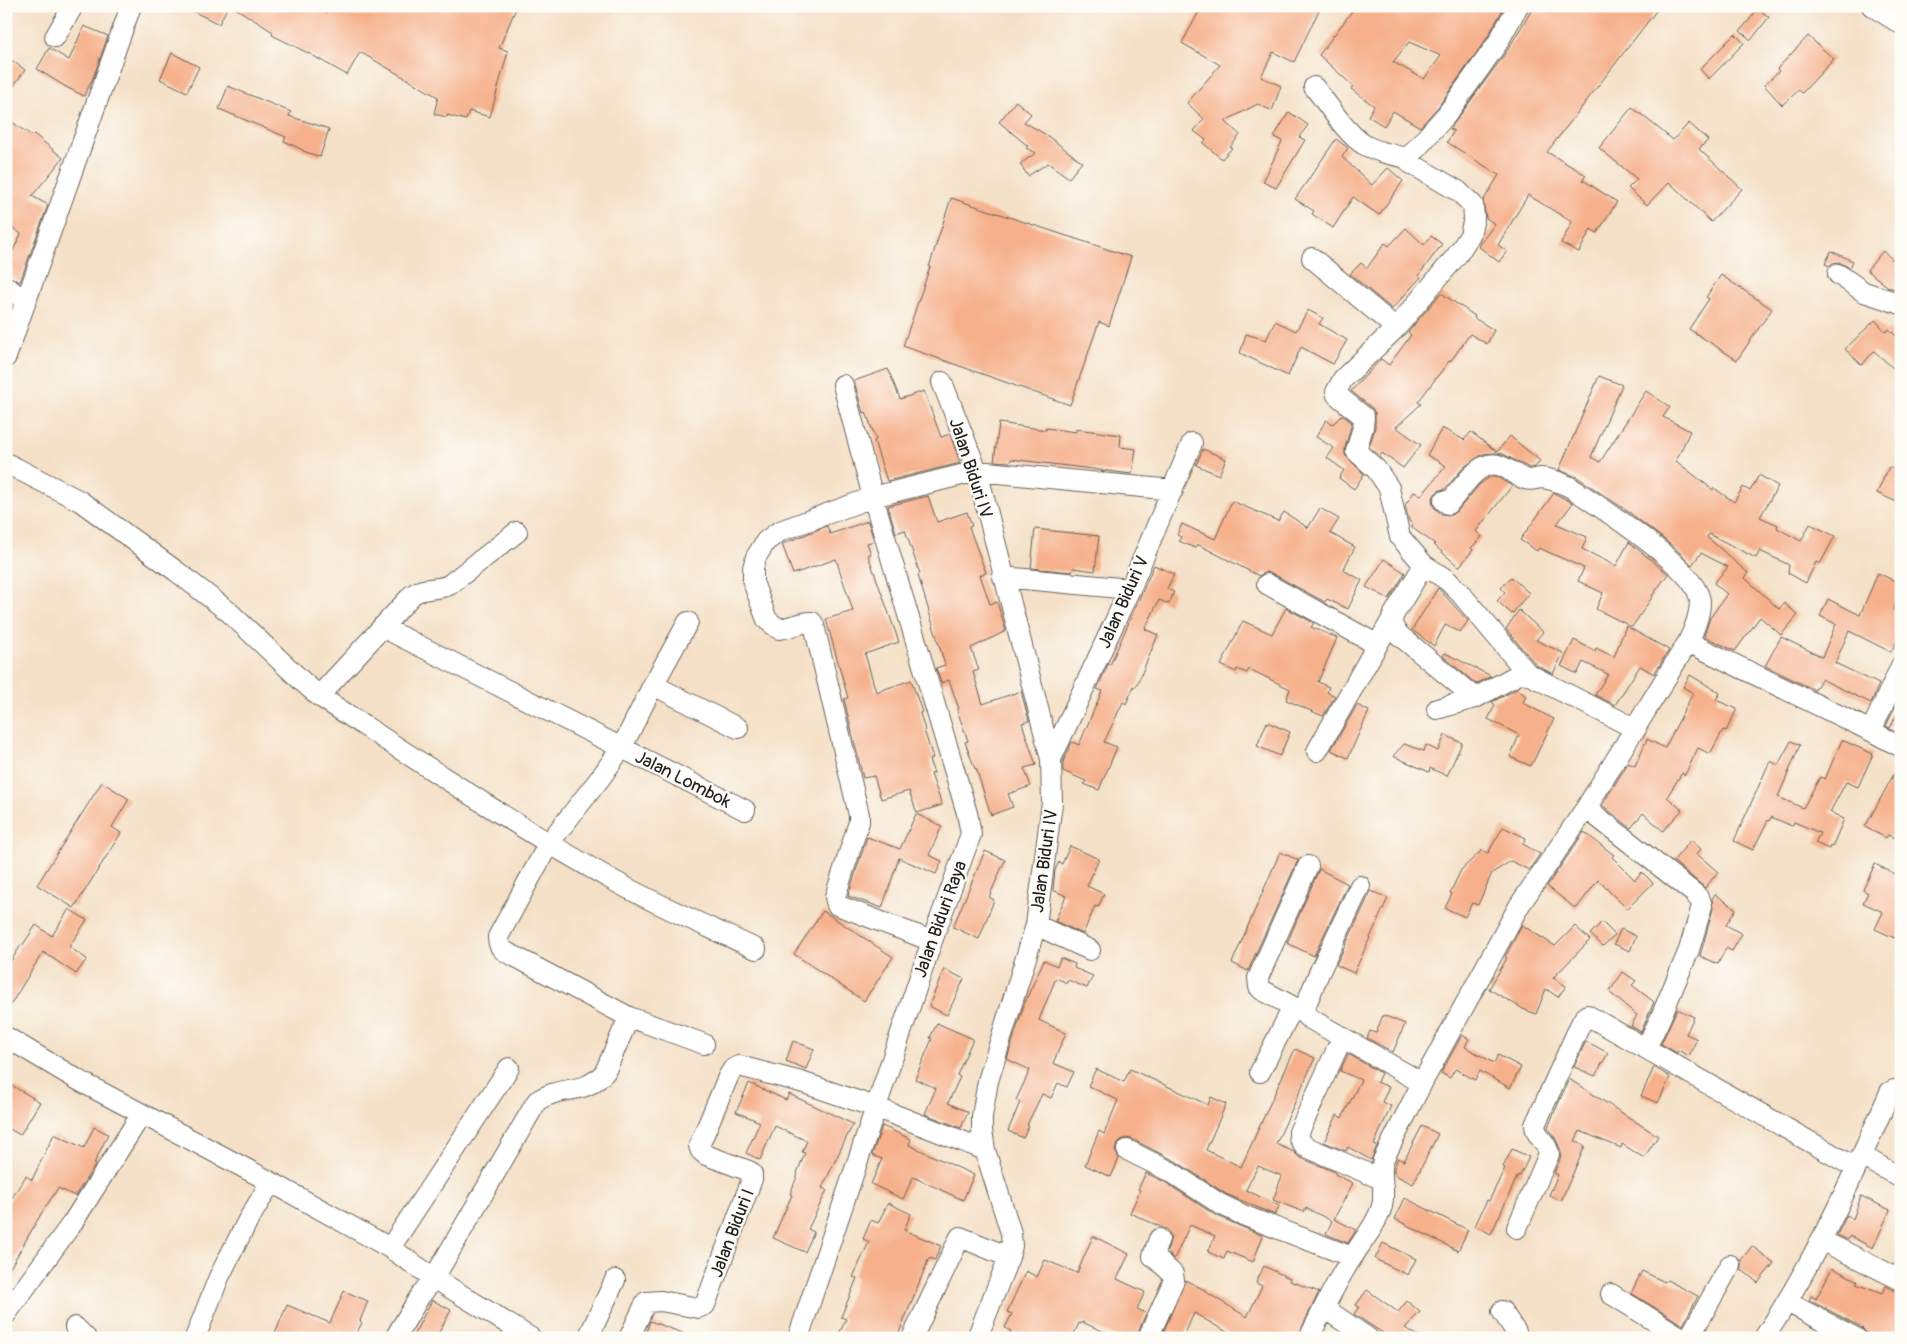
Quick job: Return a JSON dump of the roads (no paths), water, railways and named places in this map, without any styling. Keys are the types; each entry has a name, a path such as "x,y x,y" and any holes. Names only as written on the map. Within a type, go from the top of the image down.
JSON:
{"street":[{"path":"55,37 73,6"},
{"path":"6,357 131,6"},
{"path":"1408,158 1448,114 1497,44 1518,6"},
{"path":"1872,6 1901,24"},
{"path":"1314,87 1362,143 1372,149 1408,158"},
{"path":"1408,158 1410,163 1458,191 1474,205 1475,211 1470,236 1458,254 1396,328 1343,379 1336,392 1364,417 1364,428 1356,451 1376,469 1389,488 1400,537 1424,565 1447,580 1461,594 1528,674 1636,728"},
{"path":"1312,258 1396,328"},
{"path":"1838,274 1864,292 1901,304"},
{"path":"6,287 26,301"},
{"name":"Jalan Biduri IV","path":"942,382 976,471 1051,759 1052,803 1036,925 988,1080 982,1116 985,1150 1011,1233 1012,1246 977,1338"},
{"name":"Jalan Biduri Raya","path":"798,1338 875,1107 971,834 964,804 873,497 843,385"},
{"name":"Jalan Biduri V","path":"1051,759 1130,589 1192,444"},
{"path":"6,463 80,501 229,612 319,696 437,774 548,843 617,882 756,949"},
{"path":"1309,1338 1352,1257 1376,1220 1382,1206 1384,1194 1381,1179 1383,1160 1422,1083 1519,906 1586,808 1688,642 1695,628 1700,602 1697,591 1690,579 1653,545 1570,487 1556,481 1542,478 1526,479 1493,464 1482,468 1470,478 1448,504 1444,502"},
{"path":"932,941 837,905 835,902 859,822 858,814 814,625 808,621 790,628 779,629 767,620 753,582 753,568 756,557 766,541 780,531 873,497 976,471 1173,490"},
{"path":"319,696 412,595 419,590 441,589 517,532"},
{"path":"1317,751 1376,644 1424,565"},
{"path":"1003,577 1130,589"},
{"path":"1267,584 1376,644"},
{"path":"1392,619 1392,624 1398,635 1475,698"},
{"path":"688,622 653,685 622,747 601,777 548,843 498,937 498,943 501,949 516,958 628,1016 704,1044"},
{"name":"Jalan Lombok","path":"382,627 745,810"},
{"path":"1688,642 1901,747"},
{"path":"1871,731 1901,666"},
{"path":"1437,709 1475,698 1520,674 1528,674"},
{"path":"653,685 738,728"},
{"path":"1586,808 1695,894 1702,906 1689,950 1646,1048"},
{"path":"1308,866 1258,978 1258,987 1298,1010 1306,1017 1422,1083"},
{"path":"1260,1072 1319,973 1360,886"},
{"path":"1036,925 1090,950"},
{"path":"1518,1228 1549,1154 1548,1148 1536,1132 1535,1125 1587,1015 1859,1162 1901,1178"},
{"path":"395,1338 420,1296 434,1278 537,1101 546,1095 571,1091 593,1084 599,1079 605,1072 628,1016"},
{"path":"6,1037 141,1115 271,1182 390,1248 530,1338"},
{"path":"1342,1038 1299,1138 1304,1146 1381,1179"},
{"name":"Jalan Biduri I","path":"629,1338 646,1302 661,1301 698,1308 705,1305 753,1176 749,1171 706,1155 699,1146 733,1069 740,1066 801,1082 875,1107"},
{"path":"390,1248 509,1068"},
{"path":"1764,1338 1788,1302 1821,1240 1890,1092 1894,1090 1901,1091"},
{"path":"875,1107 985,1150"},
{"path":"6,1314 73,1222 141,1115"},
{"path":"1127,1150 1171,1172 1220,1204 1245,1216 1352,1257"},
{"path":"195,1338 219,1277 247,1222 271,1182"},
{"path":"912,1338 960,1237 1009,1257"},
{"path":"1148,1338 1174,1280 1173,1274 1154,1256 1159,1239"},
{"path":"1821,1240 1901,1280"},
{"path":"1689,1338 1730,1265"},
{"path":"588,1338 615,1280"},
{"path":"1611,1294 1682,1338"},
{"path":"1788,1302 1856,1338"},
{"path":"1324,1308 1368,1338"},
{"path":"1502,1311 1516,1332 1517,1338"}]}
